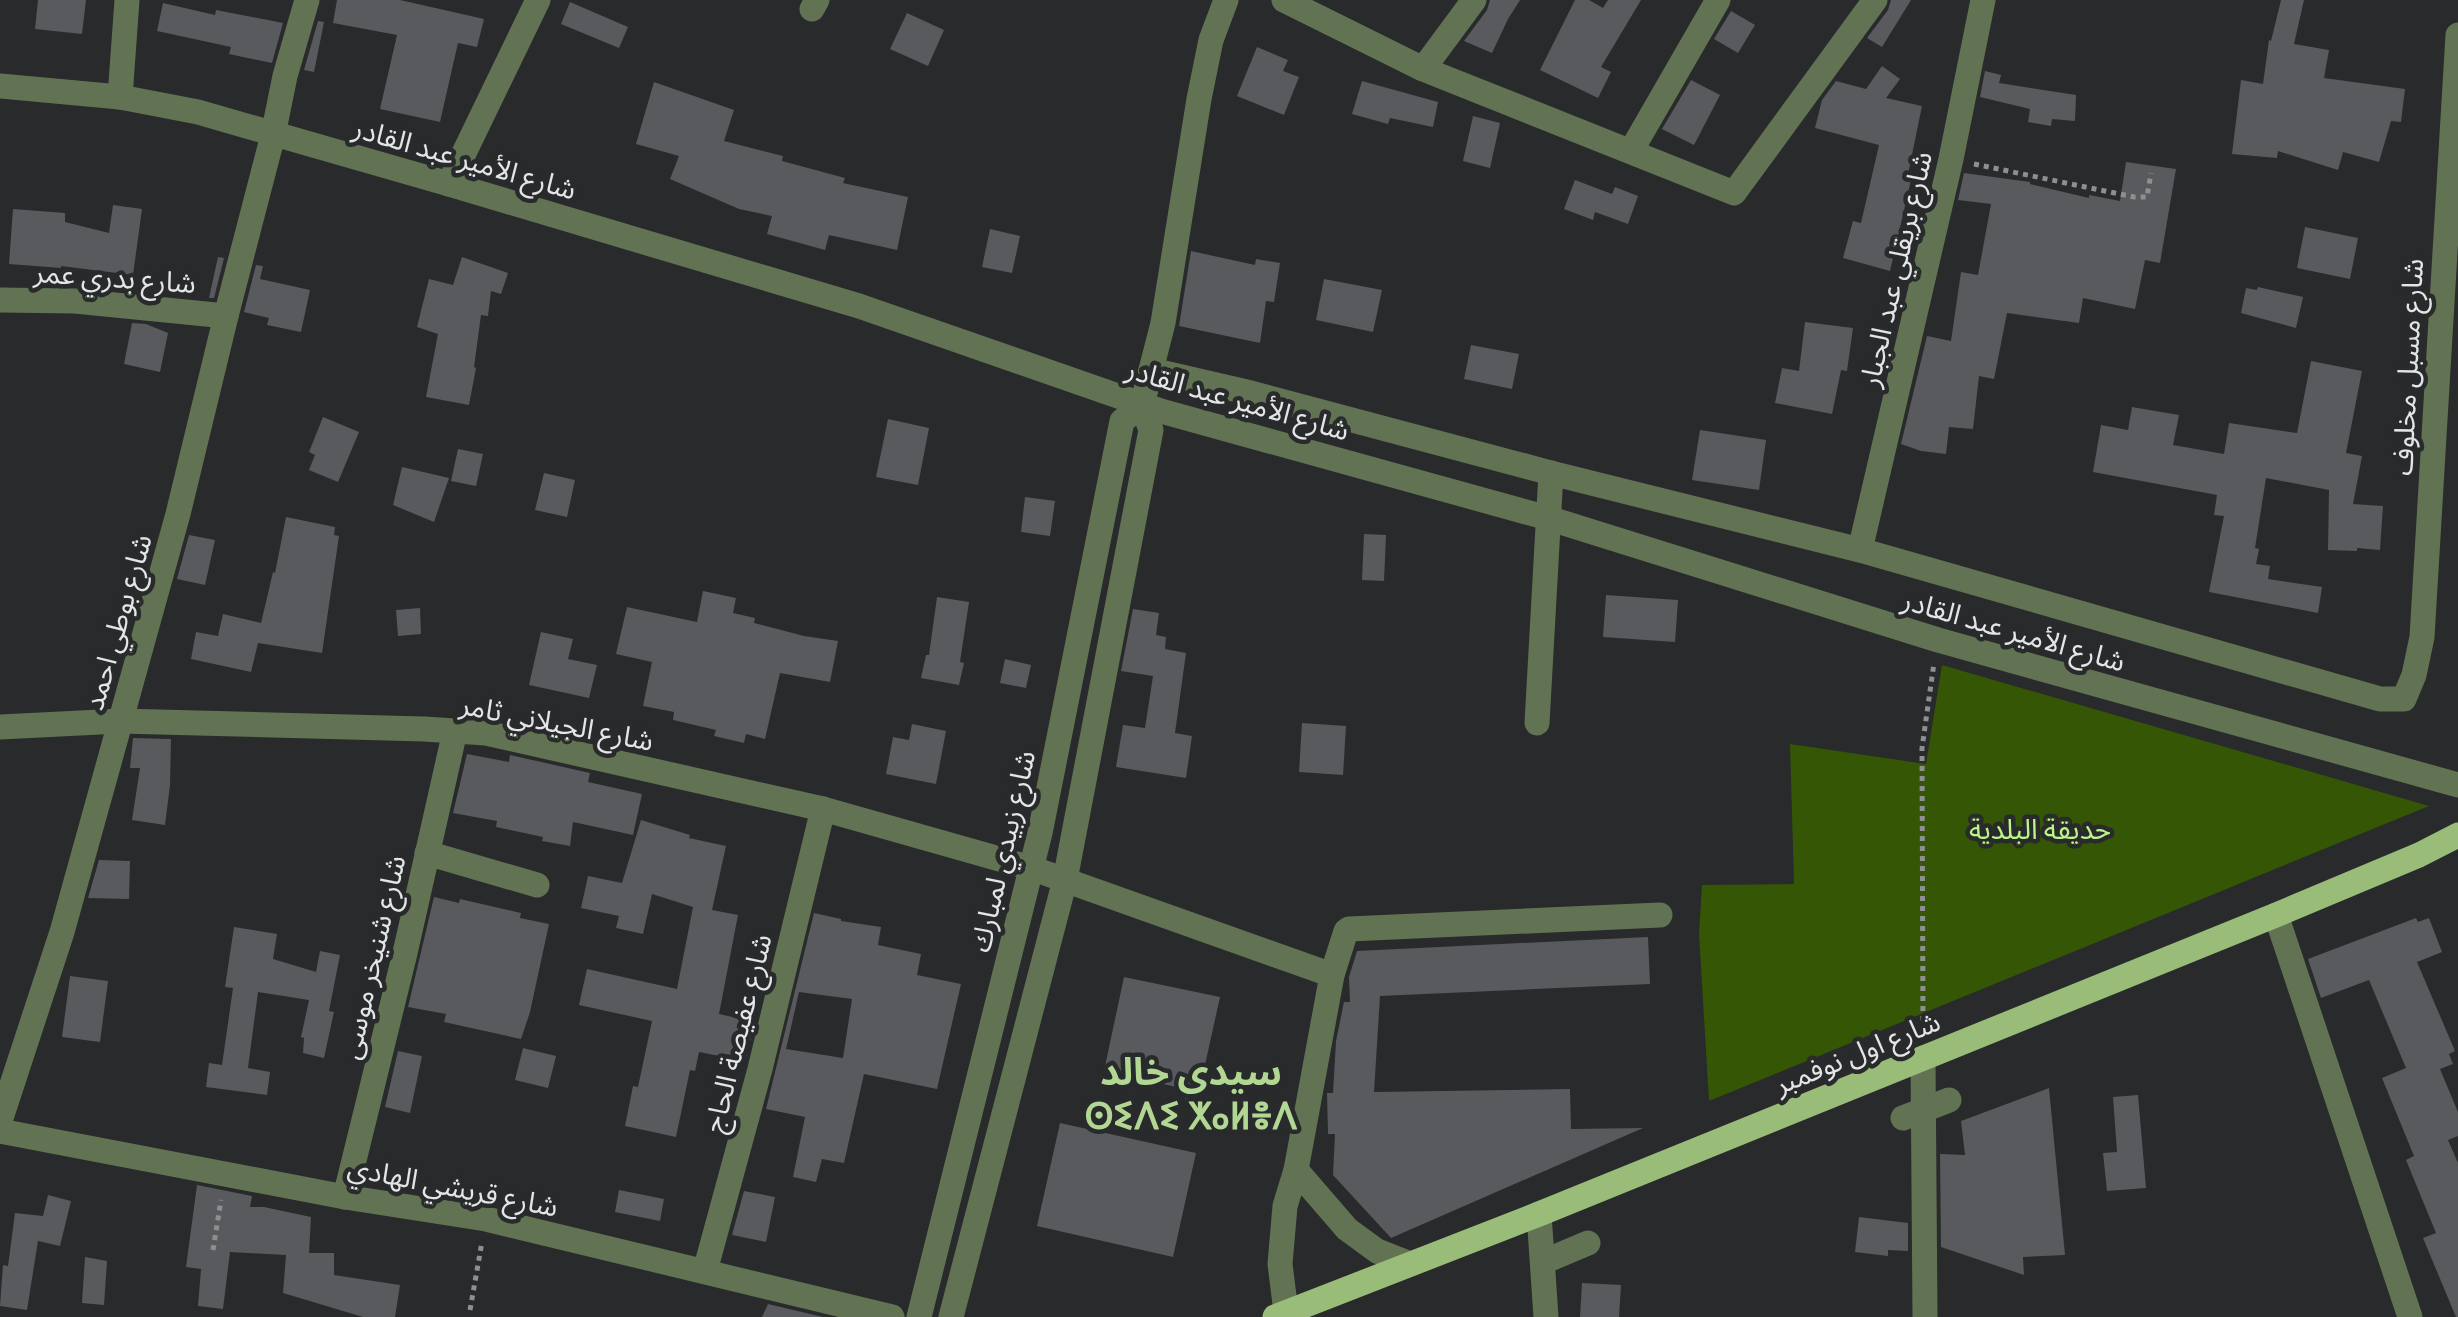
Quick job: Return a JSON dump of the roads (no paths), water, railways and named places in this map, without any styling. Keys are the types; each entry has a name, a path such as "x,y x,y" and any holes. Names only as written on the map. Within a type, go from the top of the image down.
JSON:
{"main road":[{"name":"شارع اول نوفمبر","path":"1281,1314 1539,1214 2276,915 2458,835"}],"street":[{"path":"120,97 127,0"},
{"name":"شارع بوطي احمد","path":"0,1121 68,914 178,514 306,0"},
{"path":"449,184 538,0"},
{"path":"951,1317 1064,880 1151,430 1142,405 1163,323 1211,40 1226,0"},
{"path":"1284,0 1423,69 1734,194 1876,0"},
{"path":"1423,69 1474,0"},
{"name":"شارع بريقلي عبد الجبار","path":"1860,550 1951,159 1983,0"},
{"path":"1631,151 1715,1"},
{"name":"شارع مسبل مخلوف","path":"2404,699 2422,637 2458,35"},
{"name":"شارع الأمير عبد القادر","path":"0,86 120,97 198,112 859,306 1142,405 1548,518 1938,640 2458,786"},
{"name":"شارع بدري عمر","path":"0,300 75,301 226,316"},
{"name":"شارع الأمير عبد القادر","path":"1151,370 1860,550 2380,699 2404,699"},
{"name":"شارع زبيدي لمبارك","path":"919,1317 1040,833 1122,421 1142,405"},
{"path":"1536,723 1551,473"},
{"name":"شارع الجيلاني ثامر","path":"0,726 120,721 486,733 823,809 1031,868 1332,975"},
{"name":"شارع شنيخر موسى","path":"346,1197 455,731"},
{"name":"شارع عفيصة الحاج","path":"705,1271 756,1086 823,809"},
{"path":"426,854 537,884"},
{"path":"2276,915 2410,1317"},
{"path":"1281,1314 1285,1206 1296,1170 1332,975 1349,928 1660,916"},
{"path":"1923,1058 1926,1317"},
{"name":"شارع قريشي الهادي","path":"0,1131 346,1197 486,1219 892,1317"},
{"path":"1296,1170 1348,1228 1377,1251 1410,1264"},
{"path":"1539,1214 1546,1317"},
{"path":"1542,1262 1588,1243"}],"district":[{"name":"سيدي خالد ⵙⵉⴷⵉ ⵅⴰⵍⴻⴷ","path":"1191,1093"}],"park label":[{"name":"حديقة البلدية","path":"2040,828"}]}
